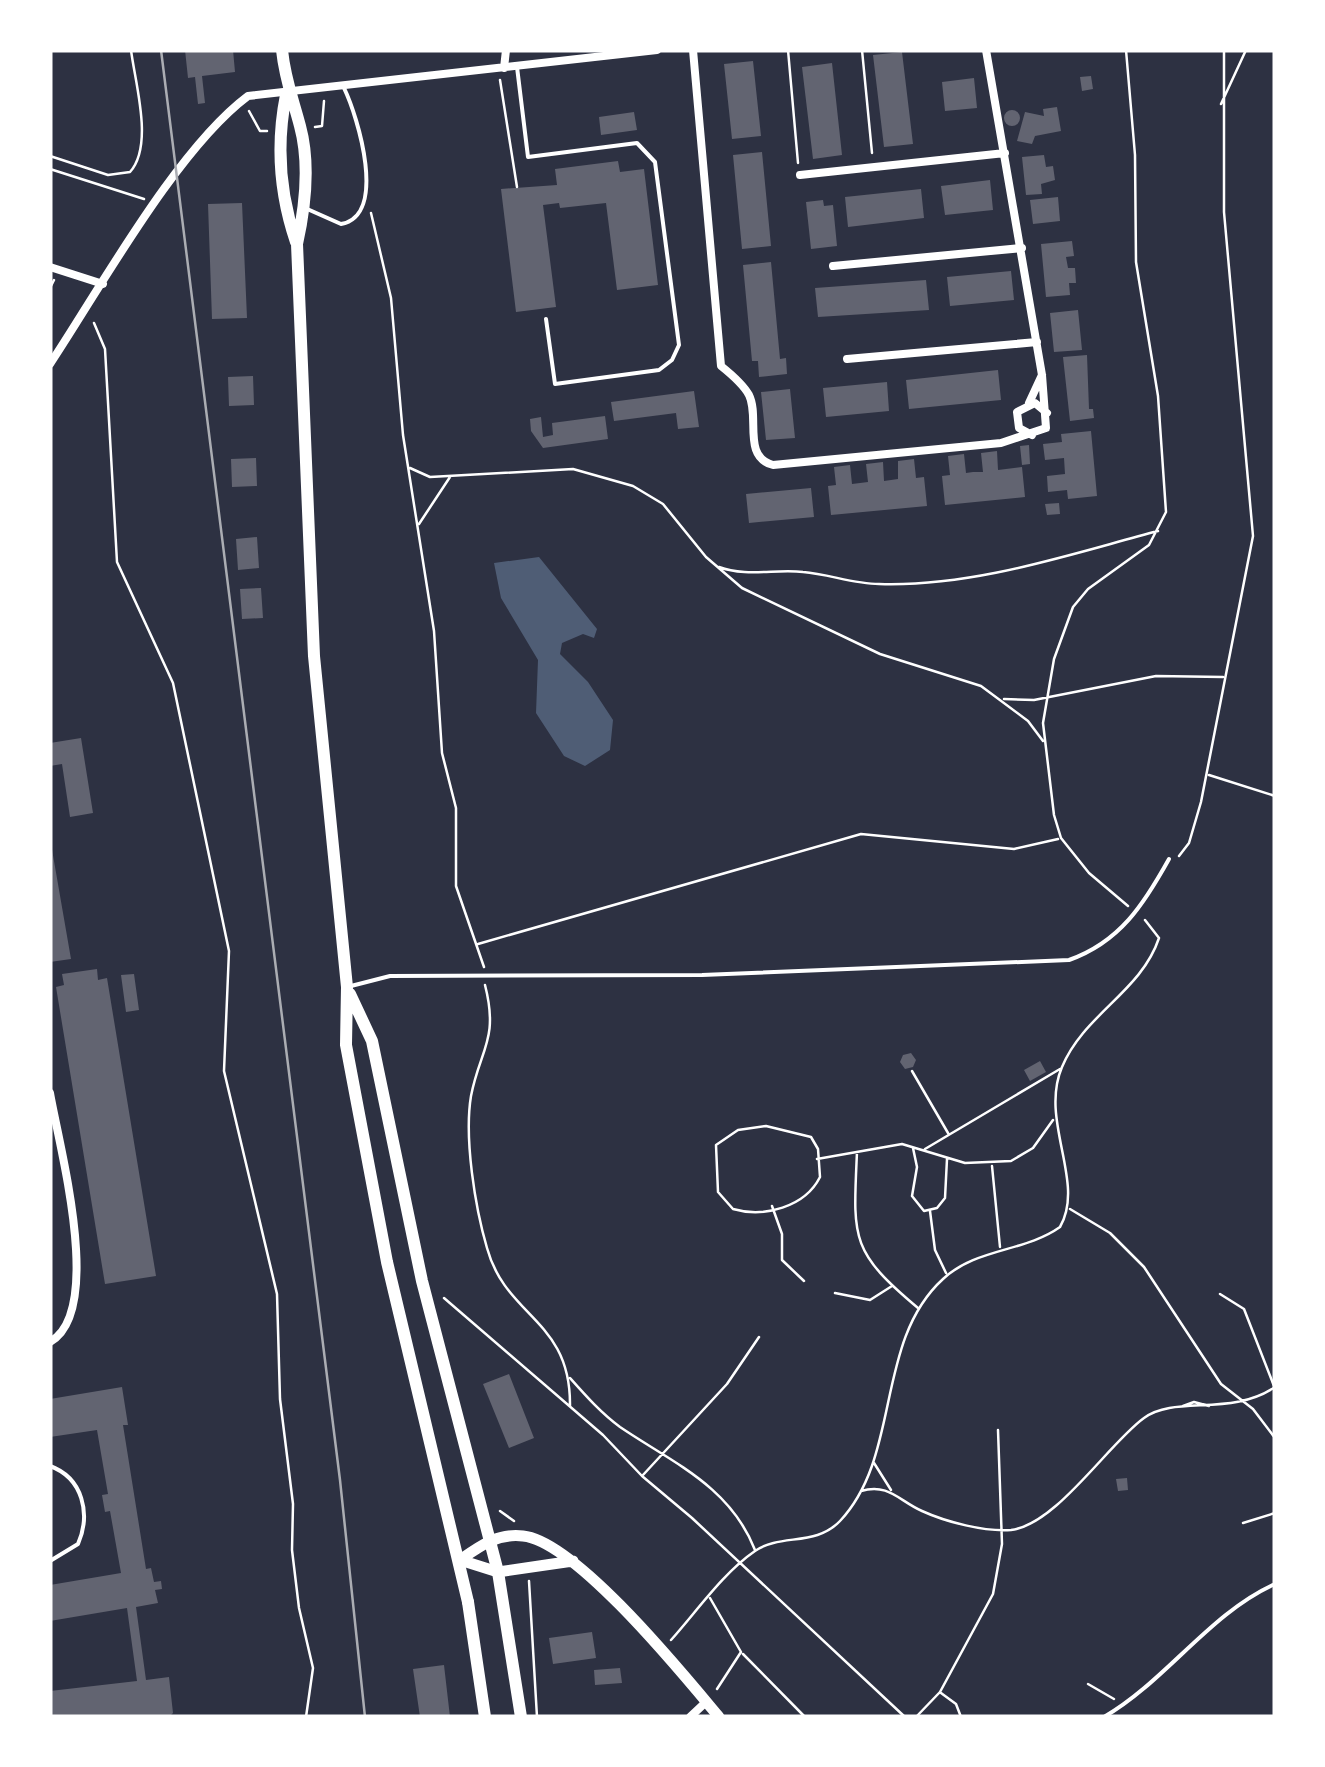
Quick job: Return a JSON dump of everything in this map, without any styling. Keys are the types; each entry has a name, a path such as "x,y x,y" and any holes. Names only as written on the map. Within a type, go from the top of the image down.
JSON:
{"main road":[{"path":"282,50 287,93 301,128 305,208 297,244 314,656 347,987 346,1045 366,1160 460,1560 485,1717"},
{"path":"287,93 279,130 284,208 297,244"},
{"path":"347,987 372,1041 422,1281 498,1572 521,1717"},
{"path":"460,1560 490,1539 520,1535 541,1540 573,1561 719,1717"},
{"path":"460,1560 498,1572 573,1561"}],"street":[{"path":"502,69 506,50"},
{"path":"50,364 158,203 233,108 248,96 657,50"},
{"path":"693,50 721,366 750,396 756,453 762,462 772,464 1001,443 1046,428 1048,414 1037,342 986,50"},
{"path":"800,175 1005,153"},
{"path":"833,266 1022,248"},
{"path":"50,267 103,284"},
{"path":"847,359 1037,342"},
{"path":"1019,428 1017,412 1029,402 1042,375"},
{"path":"1029,402 1040,404 1048,414"},
{"path":"1001,443 1019,428"},
{"path":"1019,428 1032,435"},
{"path":"50,1093 79,1273 76,1305 67,1326 50,1342"},
{"path":"690,1717 706,1701"}],"lane":[{"path":"516,67 528,157 637,143 655,162 679,345 672,360 659,370 555,384 546,318"},
{"path":"305,208 341,224 357,218 366,203 357,126 344,88"},
{"path":"347,987 390,976 1038,964 1088,954 1138,914 1169,860"},
{"path":"50,1466 76,1486 84,1516 78,1544 50,1561"},
{"path":"1104,1717 1124,1705 1245,1602 1275,1584"}],"path":[{"path":"50,156 108,175 130,172 138,164 141,138 131,50"},
{"path":"788,50 800,175"},
{"path":"862,50 873,168"},
{"path":"660,1652 755,1550 820,1535 841,1520 872,1460 898,1357 918,1308 947,1275 1000,1249 1051,1234 1060,1227 1069,1208 1055,1119 1061,1068 1079,1038 1150,964 1159,938 1061,838 1044,744 1046,697 1060,638 1073,607 1096,582 1140,553 1160,530 1167,504 1158,396 1136,262 1135,155 1126,50"},
{"path":"1169,860 1180,856 1189,843 1208,775 1253,536 1224,212 1220,105 1224,50"},
{"path":"1220,105 1246,50"},
{"path":"502,69 517,188"},
{"path":"322,126 323,90"},
{"path":"50,169 158,203"},
{"path":"366,203 382,250 391,298 408,467 434,632 442,753 456,808 456,886 484,976 489,1044 474,1086 468,1136 486,1248 509,1292 556,1340 568,1377 570,1406"},
{"path":"88,307 105,349 116,562 173,683 229,950 224,1071 278,1294 280,1399 293,1504 292,1550 298,1608 313,1668 306,1717"},
{"path":"408,467 430,476 562,469 623,482 663,504 714,563 747,590 880,654 981,686 1028,721 1044,744"},
{"path":"418,528 437,491 451,476"},
{"path":"714,563 730,571 800,571 858,583 905,584 1015,568 1160,530"},
{"path":"1001,698 1046,697 1156,676 1224,677"},
{"path":"1208,775 1275,796"},
{"path":"477,944 861,834 1014,849 1061,838"},
{"path":"924,1150 1061,1068"},
{"path":"912,1071 948,1133"},
{"path":"818,1158 893,1144 992,1164 1023,1156 1055,1119"},
{"path":"778,1126 811,1137 818,1158 818,1183 790,1205 740,1212 726,1204 718,1192 716,1145 738,1130 778,1126"},
{"path":"913,1147 917,1168 912,1196 918,1208 930,1211"},
{"path":"857,1151 854,1212 860,1248 892,1286 918,1308"},
{"path":"930,1211 945,1198 948,1158"},
{"path":"992,1164 1000,1249"},
{"path":"773,1208 782,1234 782,1260 804,1281"},
{"path":"1069,1208 1110,1233 1144,1266 1221,1384 1248,1404 1275,1438"},
{"path":"930,1211 935,1250 947,1275"},
{"path":"422,1281 570,1406 905,1717"},
{"path":"834,1292 870,1300 892,1286"},
{"path":"872,1460 892,1491 935,1516 1002,1530 1023,1527 1068,1494 1144,1417 1180,1408 1248,1404 1275,1387 1244,1309 1220,1294"},
{"path":"642,1476 660,1452 728,1384 759,1337"},
{"path":"568,1377 607,1417 714,1490 739,1519 755,1550"},
{"path":"916,1717 940,1692 992,1594 1002,1558 998,1430"},
{"path":"859,1491 892,1491"},
{"path":"478,1496 517,1524 520,1535"},
{"path":"1244,1523 1275,1512"},
{"path":"526,1566 538,1717"},
{"path":"709,1597 740,1652 788,1695 805,1717"},
{"path":"706,1701 735,1667 740,1652"},
{"path":"1088,1684 1124,1705"},
{"path":"940,1692 956,1704 961,1717"}],"water":[{"path":"539,557 597,629 594,638 583,634 562,643 560,654 588,682 613,720 610,750 585,766 564,756 536,713 538,660 501,598 494,563"}],"building":[{"path":"185,50 233,50 235,72 202,76 205,103 198,104 195,77 188,78"},
{"path":"902,52 913,144 884,147 873,55"},
{"path":"753,61 761,136 732,139 724,64"},
{"path":"832,63 842,155 813,159 802,67"},
{"path":"1091,76 1093,89 1082,91 1080,77"},
{"path":"974,78 977,108 945,111 942,82"},
{"path":"1057,107 1061,131 1035,136 1032,144 1017,141 1025,112 1044,116 1043,109"},
{"path":"1012,110 1020,118 1012,126 1004,118"},
{"path":"634,112 637,130 601,135 599,117"},
{"path":"762,152 771,246 742,249 733,155"},
{"path":"1044,155 1046,167 1053,166 1055,180 1041,184 1042,194 1026,195 1022,157"},
{"path":"618,161 620,172 644,169 658,285 617,290 606,203 560,208 559,203 543,205 556,307 516,312 501,189 557,185 555,169"},
{"path":"990,180 993,210 945,215 941,186"},
{"path":"921,189 924,218 848,227 845,197"},
{"path":"1058,197 1060,221 1033,224 1030,200"},
{"path":"823,200 824,206 833,205 837,246 811,249 806,202"},
{"path":"242,203 247,318 212,319 208,204"},
{"path":"1072,241 1074,256 1066,257 1068,268 1075,268 1076,283 1069,283 1070,295 1046,297 1041,244"},
{"path":"771,262 780,359 786,358 787,374 759,377 758,361 752,361 743,265"},
{"path":"1011,271 1014,300 950,306 947,277"},
{"path":"926,280 929,310 818,317 815,288"},
{"path":"1078,310 1082,350 1054,352 1050,313"},
{"path":"1087,355 1089,409 1093,409 1094,418 1070,421 1063,357"},
{"path":"998,370 1001,400 909,409 906,380"},
{"path":"253,376 254,405 229,406 228,377"},
{"path":"887,382 889,411 826,417 823,388"},
{"path":"790,389 795,438 766,440 761,392"},
{"path":"694,391 699,427 678,429 676,413 614,421 611,402"},
{"path":"605,416 608,439 543,448 531,431 530,419 541,417 543,437 553,435 552,423"},
{"path":"1091,431 1097,496 1068,499 1067,490 1048,492 1047,476 1065,474 1064,458 1045,460 1043,444 1062,442 1061,434"},
{"path":"1029,445 1030,464 1022,465 1020,446"},
{"path":"997,451 998,470 1022,467 1025,497 945,505 942,476 950,475 948,456 964,454 966,473 983,472 981,453"},
{"path":"256,458 257,486 232,487 231,459"},
{"path":"914,459 916,478 924,477 927,506 831,515 828,486 836,485 834,467 850,465 852,484 868,482 866,464 883,462 884,481 898,479 898,461"},
{"path":"811,488 814,517 749,523 746,494"},
{"path":"1059,503 1060,514 1047,515 1045,504"},
{"path":"257,537 259,568 238,570 236,539"},
{"path":"261,588 263,618 242,619 240,589"},
{"path":"81,738 93,813 70,817 62,764 50,766 50,743"},
{"path":"50,838 71,959 50,962"},
{"path":"97,969 98,980 107,978 156,1276 105,1284 56,987 64,985 62,974"},
{"path":"134,974 139,1010 126,1012 121,975"},
{"path":"911,1053 916,1060 913,1067 905,1069 900,1062 903,1055"},
{"path":"1040,1061 1046,1072 1030,1081 1024,1070"},
{"path":"509,1374 534,1438 509,1448 483,1384"},
{"path":"122,1387 128,1425 123,1425 146,1569 151,1568 154,1582 161,1581 162,1589 155,1590 158,1603 136,1607 146,1680 169,1677 173,1713 169,1717 50,1717 50,1691 137,1681 127,1608 50,1621 50,1585 121,1573 110,1511 105,1512 102,1495 108,1494 97,1430 50,1437 50,1399"},
{"path":"1127,1478 1128,1490 1118,1491 1116,1479"},
{"path":"592,1632 596,1658 553,1664 549,1638"},
{"path":"444,1665 450,1717 420,1717 413,1669"},
{"path":"620,1668 622,1683 595,1685 594,1670"}],"tram line":[{"path":"161,50 340,1480 365,1717"}]}
